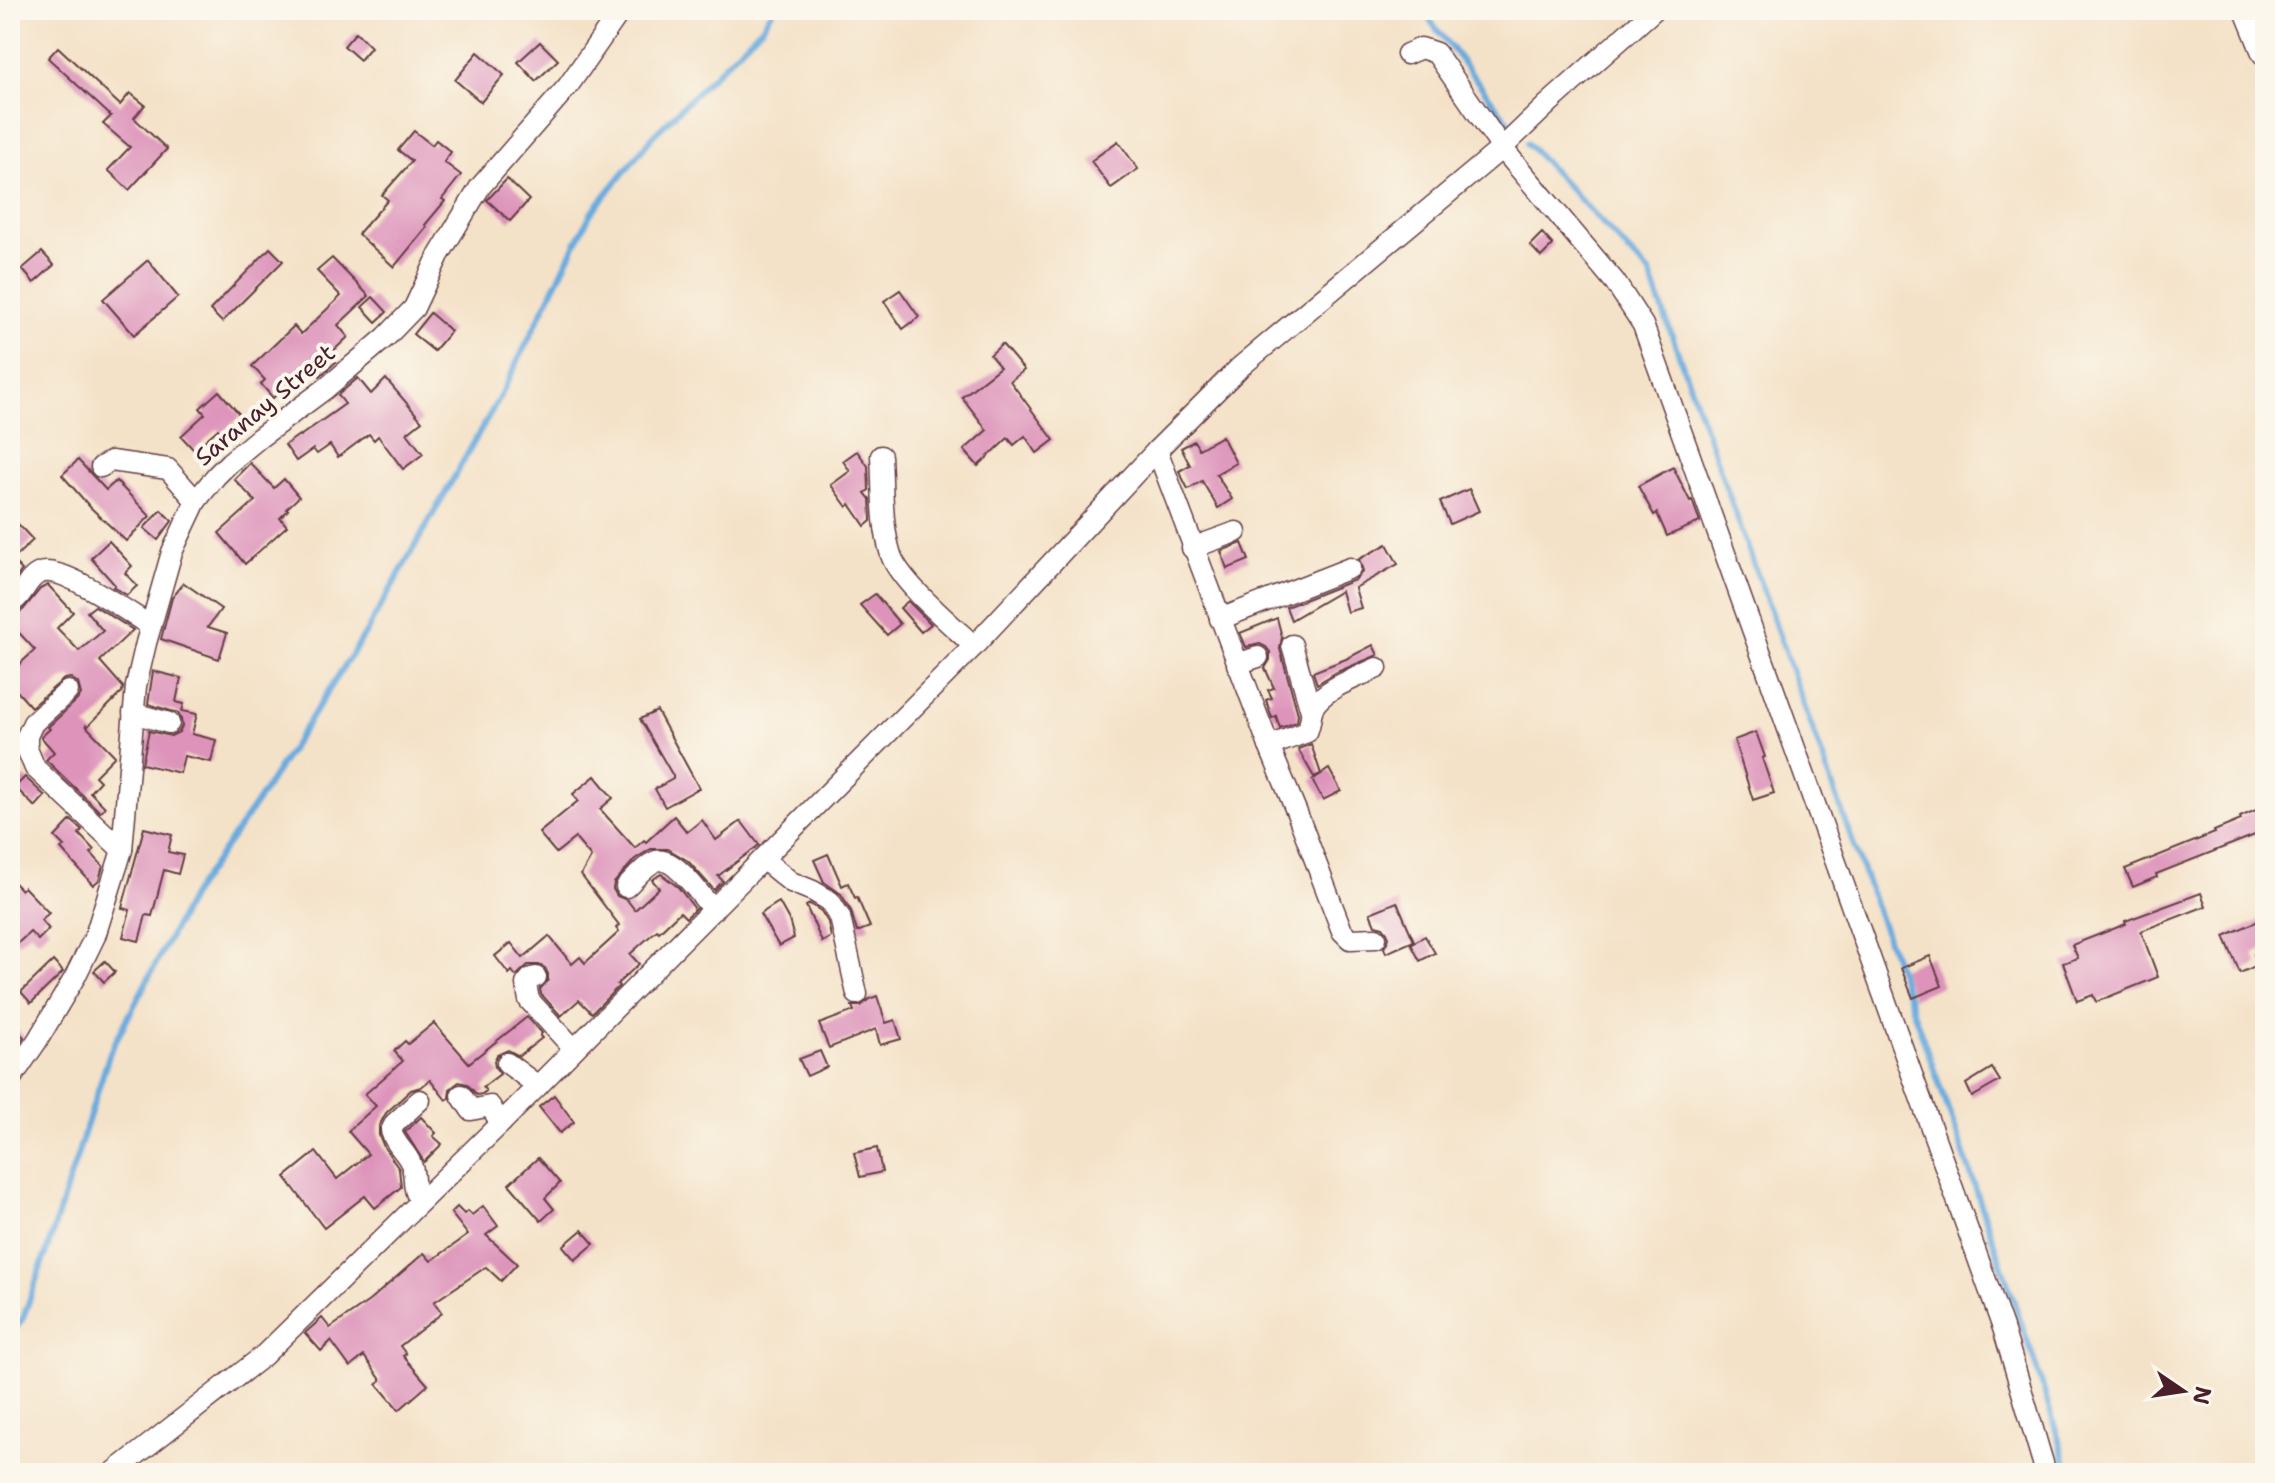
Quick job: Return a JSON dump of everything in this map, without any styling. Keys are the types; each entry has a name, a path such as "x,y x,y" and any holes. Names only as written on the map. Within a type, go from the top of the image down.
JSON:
{"main road":[{"path":"2248,10 2265,52"}],"street":[{"name":"Saranay Street","path":"10,1080 75,977 95,936 122,850 136,686 172,552 196,501 230,462 325,389 386,337 414,308 439,255 480,187 568,86 621,10"},
{"path":"113,1473 263,1356 501,1123 974,646 1157,450 1239,368 1502,148 1654,10"},
{"path":"1407,54 1421,48 1436,53 1502,148 1615,282 1643,325 2003,1328 2046,1473"},
{"path":"1157,450 1192,548 1342,931 1350,939 1376,938"},
{"path":"881,456 886,531 892,558 909,581 974,646"},
{"path":"101,467 111,461 168,469 196,501"},
{"path":"1192,548 1236,532"},
{"path":"1220,619 1350,568"},
{"path":"10,603 17,600 35,575 43,571 54,572 94,589 151,626"},
{"path":"1269,746 1307,732 1309,728 1311,711 1292,645"},
{"path":"1237,664 1258,657"},
{"path":"1311,711 1319,699 1329,692 1377,668"},
{"path":"68,691 33,723 27,736 27,749 35,768 122,850"},
{"path":"133,713 169,723"},
{"path":"626,887 646,867 658,860 667,861 680,871 713,910"},
{"path":"764,860 791,882 830,901 840,917 857,994"},
{"path":"536,977 526,984 529,1000 574,1049"},
{"path":"507,1063 538,1086"},
{"path":"461,1095 471,1110 490,1106 501,1123"},
{"path":"420,1100 395,1123 391,1131 394,1142 409,1158 414,1192 421,1201"}],"building":[{"path":"356,32 371,47 360,60 344,46"},
{"path":"540,42 558,60 536,81 518,62"},
{"path":"58,47 120,105 130,93 145,105 134,118 167,149 129,190 108,170 130,147 103,124 111,116 48,58"},
{"path":"478,52 504,75 481,102 455,80"},
{"path":"414,131 432,145 436,140 451,152 444,162 461,175 425,225 427,227 394,267 358,234 388,200 382,195 412,161 398,150"},
{"path":"1118,141 1138,169 1111,188 1091,161"},
{"path":"507,179 529,200 510,221 487,200"},
{"path":"1542,233 1553,245 1541,257 1530,245"},
{"path":"270,248 283,261 222,322 210,310"},
{"path":"42,252 54,265 34,283 22,269"},
{"path":"332,258 369,296 338,325 348,337 329,355 336,362 320,376 308,363 273,398 261,384 265,380 252,366 294,326 301,334 341,296 317,271"},
{"path":"148,260 178,297 134,335 103,299"},
{"path":"900,290 919,317 903,329 884,301"},
{"path":"373,297 387,312 376,322 362,307"},
{"path":"430,313 451,331 434,351 413,334"},
{"path":"1002,344 1024,370 1010,381 1054,440 1037,453 1025,436 1014,445 1008,438 978,466 964,450 987,430 962,397 1000,367 990,355"},
{"path":"358,378 371,394 386,379 422,421 407,433 423,454 403,469 378,436 374,440 369,434 338,457 330,445 317,454 313,449 296,461 285,445 345,404 338,395"},
{"path":"219,391 241,416 222,433 218,429 194,450 181,436 205,414 200,408"},
{"path":"1222,436 1236,463 1216,474 1232,499 1218,508 1202,481 1188,489 1179,471 1190,465 1181,448 1194,441 1199,449"},
{"path":"857,451 868,466 869,490 865,493 870,499 871,521 865,526 850,504 847,507 831,485 850,471 843,461"},
{"path":"78,460 106,490 116,481 150,516 126,541 62,475"},
{"path":"250,463 274,488 284,479 299,497 280,518 287,526 245,564 219,533 255,501 234,479"},
{"path":"1673,467 1692,500 1700,522 1667,536 1657,513 1654,515 1638,486"},
{"path":"1469,489 1479,511 1450,524 1440,502"},
{"path":"161,510 172,521 158,540 144,528"},
{"path":"18,524 33,540 12,560 22,570 10,586 10,532"},
{"path":"109,541 132,566 125,573 137,586 127,595 113,587 115,585 91,558"},
{"path":"1242,543 1249,560 1227,569 1221,551"},
{"path":"1387,544 1398,564 1355,588 1361,608 1347,612 1341,591 1291,620 1286,607 1355,580 1363,571 1359,559"},
{"path":"184,583 221,609 208,627 227,633 219,659 161,639 172,598"},
{"path":"48,585 73,612 57,628 79,651 103,631 87,612 95,606 133,630 100,661 123,687 122,692 88,726 85,725 115,756 95,776 100,781 90,792 105,807 100,812 46,760 54,752 41,737 77,700 81,694 78,683 71,678 64,679 31,707 17,691 10,698 10,673 35,650 10,623 10,616 23,610 40,589"},
{"path":"875,594 900,624 887,635 860,605"},
{"path":"908,601 931,624 921,632 900,608"},
{"path":"1277,618 1282,637 1280,649 1298,714 1297,722 1280,728 1276,716 1272,718 1266,700 1272,698 1268,690 1274,688 1265,668 1270,652 1260,644 1246,647 1240,633"},
{"path":"1373,645 1378,655 1317,684 1313,672"},
{"path":"153,671 181,678 176,702 184,704 182,711 197,714 192,734 216,740 211,762 184,756 180,773 142,764 149,731 171,736 179,732 182,726 178,713 148,704"},
{"path":"657,711 699,788 665,807 655,789 673,779 673,776 640,719"},
{"path":"1756,732 1774,793 1753,800 1734,740"},
{"path":"1311,744 1321,774 1314,777 1298,749"},
{"path":"1329,769 1341,791 1323,800 1312,780"},
{"path":"595,776 613,798 600,809 635,848 674,816 687,832 702,820 716,840 741,821 759,845 718,876 723,881 714,890 688,861 668,849 651,849 635,859 614,883 617,896 627,900 635,910 659,888 652,880 661,874 678,887 695,909 686,918 680,912 630,954 639,964 592,1013 579,1000 561,1016 541,994 540,989 548,980 545,968 528,965 516,976 512,971 509,974 495,956 511,943 523,958 549,936 572,964 580,957 585,963 619,932 616,928 619,925 581,875 591,857 575,838 556,853 539,833 578,801 573,794"},
{"path":"25,777 45,796 35,807 15,787"},
{"path":"2265,806 2265,831 2156,874 2157,877 2133,887 2125,869 2215,833"},
{"path":"71,820 82,830 79,834 103,866 99,880 93,885 61,849 64,846 55,837"},
{"path":"144,828 172,835 168,852 183,855 178,874 164,870 152,916 146,915 139,941 123,937 130,910 122,908"},
{"path":"828,854 842,886 848,883 870,927 857,932 851,911 841,894 824,882 814,860"},
{"path":"10,879 21,890 24,887 49,913 41,920 49,929 38,940 30,932 18,943 10,934"},
{"path":"2201,893 2206,906 2141,931 2158,977 2096,1002 2093,995 2077,1001 2063,963 2078,958 2072,945 2126,924 2125,921"},
{"path":"779,902 794,938 779,946 760,914"},
{"path":"1397,902 1414,941 1386,953 1387,932 1375,925 1370,913"},
{"path":"810,904 821,911 828,922 831,937 822,942 806,906"},
{"path":"2265,918 2265,949 2254,954 2258,965 2240,973 2224,936"},
{"path":"1425,936 1435,953 1420,961 1411,944"},
{"path":"1930,956 1942,986 1913,998 1901,968"},
{"path":"53,961 63,972 31,1003 21,992"},
{"path":"105,961 115,972 104,982 94,971"},
{"path":"877,996 886,1023 895,1020 901,1039 880,1045 876,1029 829,1048 819,1024 854,1011 852,1006 861,1006"},
{"path":"527,1017 542,1033 542,1038 519,1056 508,1050 497,1055 494,1061 500,1074 483,1087 486,1091 482,1094 477,1095 467,1084 459,1082 450,1089 446,1100 430,1080 411,1090 386,1113 379,1126 379,1135 399,1169 401,1187 375,1208 365,1196 324,1228 285,1177 316,1152 337,1179 368,1154 348,1131 376,1106 365,1094 403,1061 394,1051 434,1023 469,1063"},
{"path":"10,1023 24,1037 10,1057"},
{"path":"820,1051 827,1067 807,1076 799,1059"},
{"path":"1992,1068 2000,1081 1972,1097 1966,1084"},
{"path":"554,1095 574,1122 560,1133 539,1107"},
{"path":"421,1117 442,1144 424,1162 405,1132"},
{"path":"877,1148 882,1172 860,1177 854,1153"},
{"path":"538,1158 560,1183 545,1198 554,1209 541,1221 509,1184"},
{"path":"483,1206 498,1226 486,1235 517,1264 501,1281 486,1267 434,1302 442,1313 400,1346 406,1354 403,1356 428,1385 399,1410 377,1384 381,1380 364,1356 350,1367 331,1341 321,1351 305,1333 322,1318 330,1328 369,1301 424,1253 431,1261 468,1235 451,1213 457,1207 464,1214 468,1211 472,1215"},
{"path":"582,1230 594,1244 575,1260 563,1246"}],"waterway":[{"path":"10,1337 23,1318 49,1244 110,1052 191,896 255,805 365,634 502,393 591,213 654,135 762,27 773,10"},
{"path":"1422,10 1511,125"},
{"path":"1527,143 1650,274 1956,1131 2069,1473"}]}
